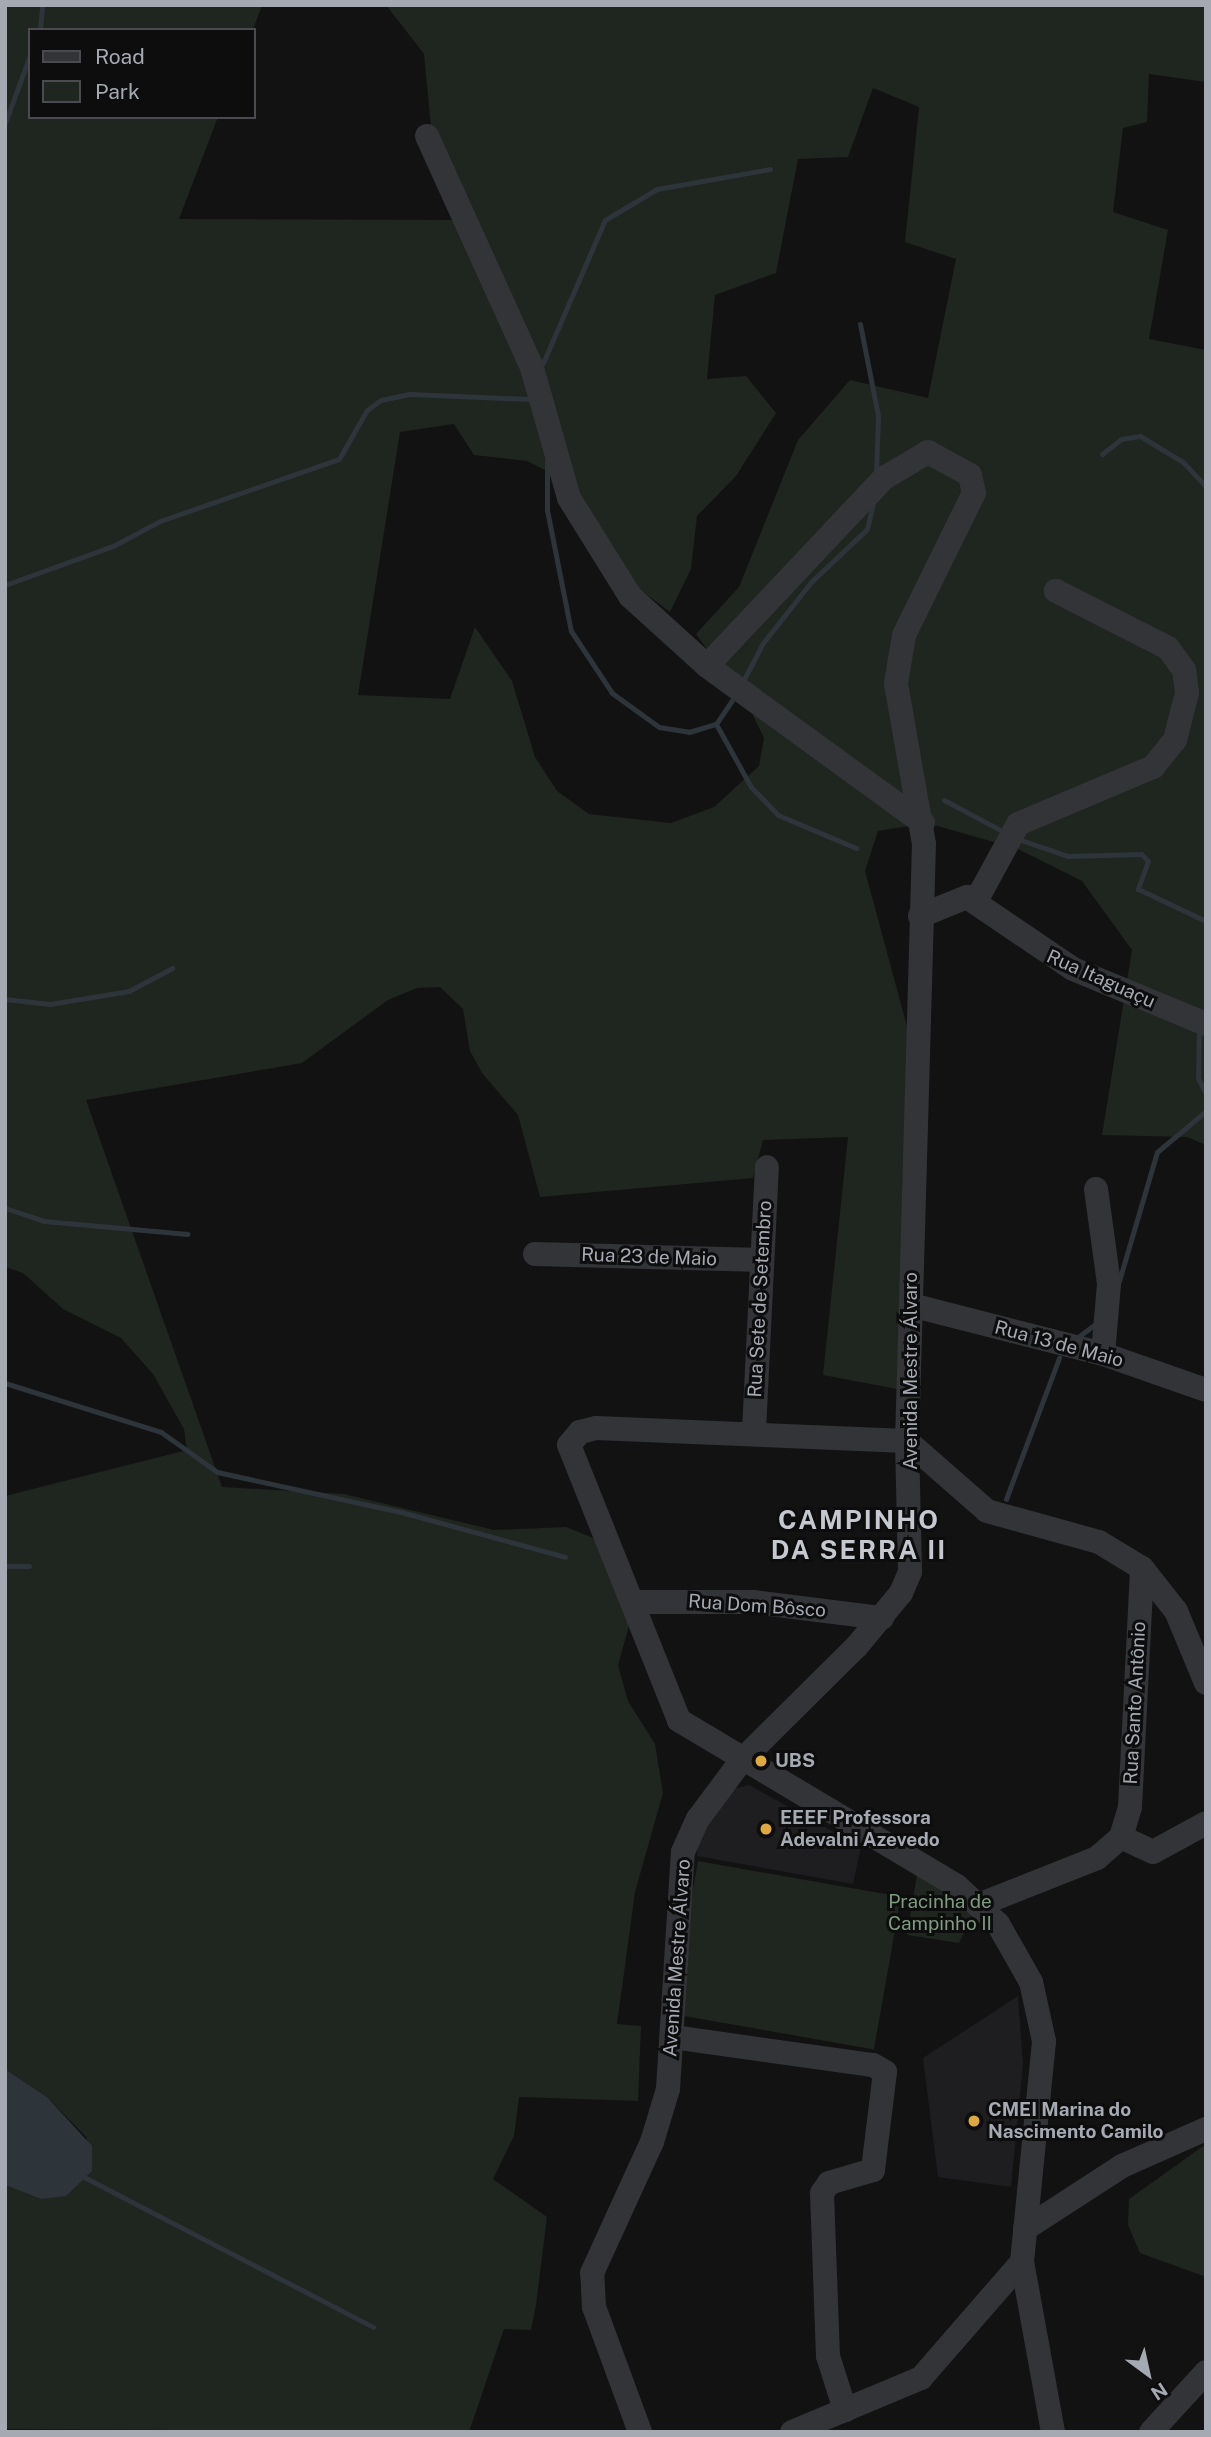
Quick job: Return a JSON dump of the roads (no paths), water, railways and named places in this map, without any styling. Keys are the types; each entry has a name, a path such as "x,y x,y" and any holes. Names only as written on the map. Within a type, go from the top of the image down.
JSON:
{"street":[{"path":"427,136 532,368 577,514 631,596 707,666 923,823"},
{"name":"Avenida Mestre Álvaro","path":"640,2432 594,2307 592,2273 661,2116 673,2037 683,1852 698,1819 750,1766 882,1618 910,1572 907,1441 923,823 896,683 898,658 974,493 962,468 928,452 884,478 707,666"},
{"path":"920,915 958,898 976,901 1018,824 1153,767 1175,740 1186,693 1184,670 1168,648 1056,591"},
{"name":"Rua Itaguaçu","path":"976,901 1045,954 1205,1024"},
{"name":"Rua Sete de Setembro","path":"754,1431 767,1167"},
{"path":"1096,1189 1109,1284 1103,1354"},
{"name":"Rua 23 de Maio","path":"535,1254 762,1260"},
{"name":"Rua 13 de Maio","path":"911,1305 1103,1354 1206,1390"},
{"path":"1053,2432 1022,2262 1044,2041 1031,1982 981,1904 750,1766 674,1714 632,1602 570,1457 569,1445 580,1432 754,1431 907,1441 987,1511 1099,1542 1142,1568 1176,1611 1206,1682"},
{"name":"Rua Santo Antônio","path":"1121,1837 1130,1807 1142,1568"},
{"name":"Rua Dom Bôsco","path":"632,1602 753,1602 882,1618"},
{"path":"981,1904 1097,1858 1121,1837 1153,1852 1206,1824"},
{"path":"673,2037 873,2065 885,2072 873,2170 829,2183 822,2193 828,2356 845,2410"},
{"path":"1025,2229 1101,2177 1206,2129"},
{"path":"792,2432 921,2378 1022,2262"},
{"path":"1151,2432 1206,2372"}],"waterway":[{"path":"40,28 42,5"},
{"path":"5,123 28,60"},
{"path":"543,363 605,220 657,189 770,169"},
{"path":"860,324 878,416 876,473"},
{"path":"5,585 113,546 160,521 339,459 367,410 381,400 410,394 530,399"},
{"path":"1102,454 1121,439 1140,436 1183,462 1206,487"},
{"path":"547,461 547,510 571,631 612,693 659,727 689,732 716,724 733,699"},
{"path":"742,683 763,643 811,582 867,529 873,503"},
{"path":"716,724 751,787 778,815 856,848"},
{"path":"944,800 1006,833"},
{"path":"1018,839 1068,856 1141,854 1148,861 1138,889 1206,921"},
{"path":"5,999 50,1004 129,991 172,968"},
{"path":"1199,1028 1198,1078 1206,1094"},
{"path":"1119,1281 1157,1152 1206,1111"},
{"path":"5,1208 44,1221 187,1234"},
{"path":"1078,1337 1098,1322"},
{"path":"1006,1499 1059,1358"},
{"path":"5,1383 161,1432 217,1472 401,1512 565,1557"},
{"path":"5,1566 29,1566"},
{"path":"80,2175 373,2327"}],"place":[{"name":"UBS","path":"761,1761"},
{"name":"EEEF Professora Adevalni Azevedo","path":"766,1829"},
{"name":"CMEI Marina do Nascimento Camilo","path":"974,2121"}],"district":[{"name":"CAMPINHO DA SERRA II","path":"859,1535"}],"park label":[{"name":"Pracinha de Campinho II","path":"940,1913"}]}
